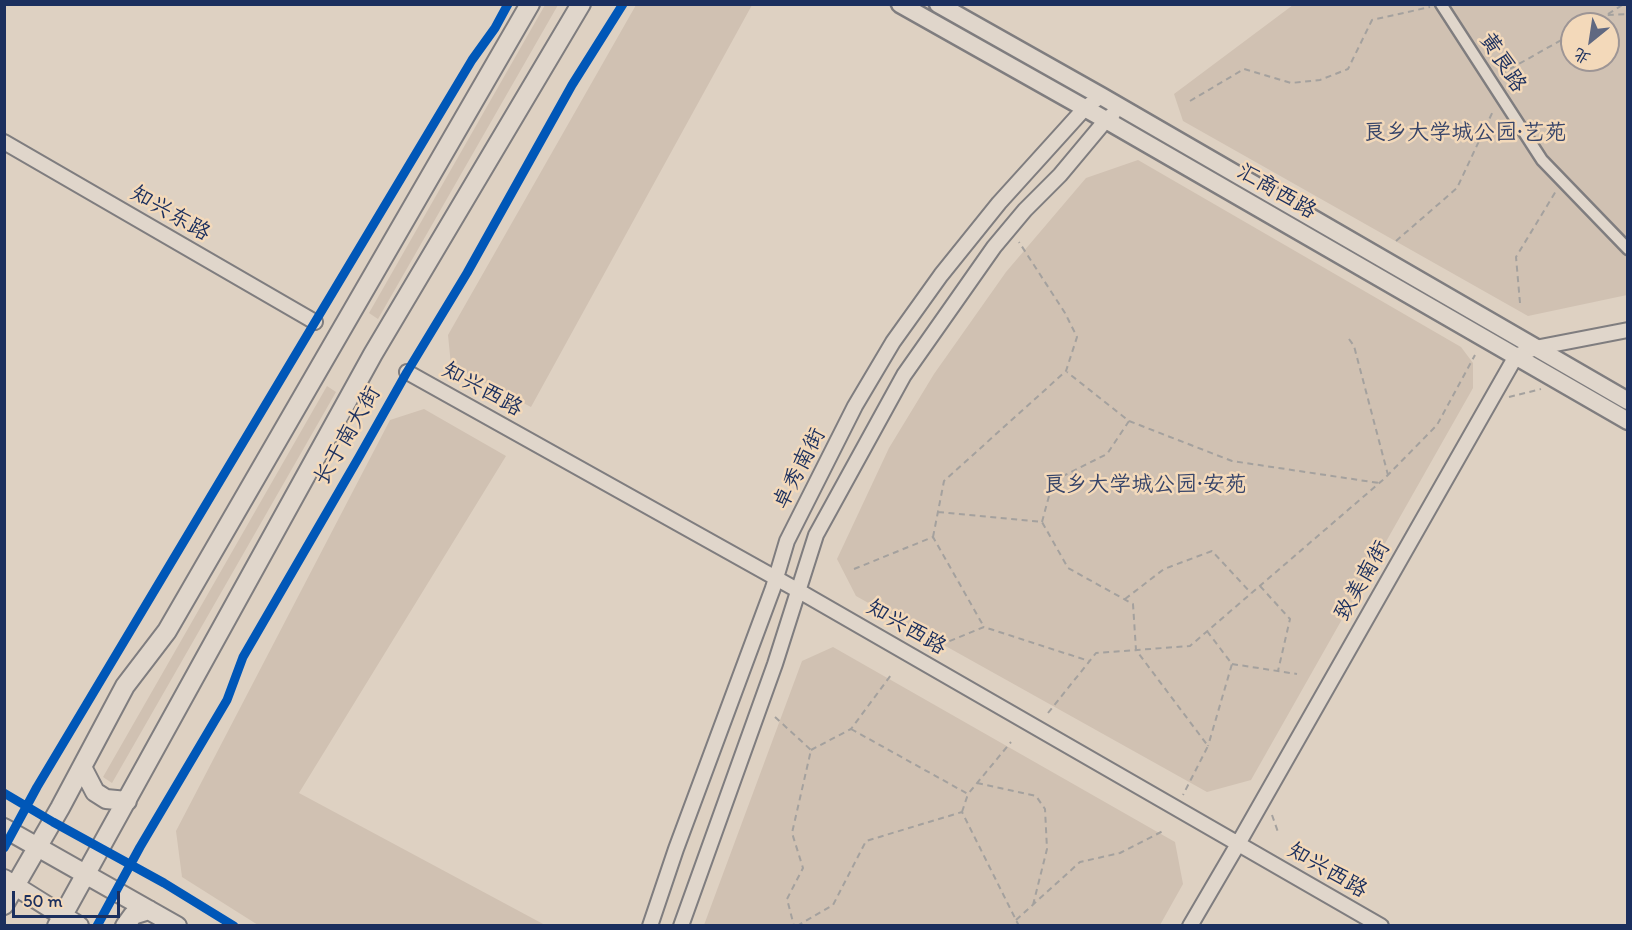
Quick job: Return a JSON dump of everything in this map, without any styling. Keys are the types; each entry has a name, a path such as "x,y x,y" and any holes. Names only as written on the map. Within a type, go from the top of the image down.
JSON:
{"main road":[{"path":"4,905 10,882 39,846 125,686 167,631 530,4"},
{"name":"长于南大街","path":"60,920 373,354 581,4"},
{"name":"汇商西路","path":"900,4 1628,421"},
{"name":"汇商西路","path":"938,4 1628,401"},
{"path":"82,768 94,792 106,799 127,801"},
{"path":"4,828 177,926"},
{"path":"10,882 60,920 79,926"},
{"path":"125,926 133,915 149,910"}],"street":[{"name":"黄良路","path":"1441,4 1542,160 1628,249"},
{"name":"卓秀南街","path":"650,926 676,849 773,588 787,541 855,406 893,342 941,275 999,203 1085,108 1101,96"},
{"name":"卓秀南街","path":"681,926 775,664 816,536 904,375 994,247 1025,210 1060,175 1106,120 1121,108"},
{"name":"知兴东路","path":"4,142 315,321"},
{"path":"1516,356 1535,348 1628,330"},
{"name":"致美南街","path":"1190,926 1516,356"},
{"name":"知兴西路","path":"407,372 799,591 1381,926"}],"path":[{"path":"1611,12 1624,4"},
{"path":"1190,101 1244,69 1291,83 1320,80 1348,69 1372,20 1430,7"},
{"path":"1490,80 1560,41"},
{"path":"1396,241 1457,188 1500,95"},
{"path":"1520,303 1516,257 1562,181"},
{"path":"984,627 933,537 944,481 1066,371 1077,337 1065,313 1019,242"},
{"path":"1349,339 1354,346 1388,475"},
{"path":"1047,713 1096,653 1190,646 1388,475 1437,425 1475,355"},
{"path":"1066,371 1130,421 1232,461 1379,483"},
{"path":"1506,398 1545,388"},
{"path":"1130,421 1107,454 1053,481 1042,522 1068,568 1133,604 1136,650 1208,746"},
{"path":"938,512 1042,522"},
{"path":"854,569 933,537"},
{"path":"1125,599 1164,569 1212,551 1251,593"},
{"path":"1260,586 1290,619 1278,671"},
{"path":"927,650 984,627 1090,661"},
{"path":"1207,631 1232,664 1297,674"},
{"path":"1183,795 1208,746 1232,664"},
{"path":"891,675 851,729 811,750 792,833 803,868 787,898 795,926 833,905 866,841 962,812"},
{"path":"775,717 811,750"},
{"path":"851,729 968,794"},
{"path":"1011,742 968,794 962,812 1019,926"},
{"path":"977,783 1036,796 1045,809 1047,849 1033,905"},
{"path":"1270,812 1278,832"},
{"path":"1016,920 1080,862 1120,853 1163,831"}],"green space":[{"path":"545,5 558,5 378,319 369,313"},
{"path":"636,5 752,5 531,407 451,365 448,335"},
{"name":"良乡大学城公园·艺苑","path":"1293,5 1627,5 1627,295 1528,316 1183,121 1174,94"},
{"name":"良乡大学城公园·安苑","path":"1138,160 1461,347 1473,363 1473,388 1251,780 1207,792 856,596 837,559 889,448 934,374 1006,272 1086,178"},
{"path":"327,386 336,392 112,783 103,777"},
{"path":"424,409 506,456 299,793 545,925 258,925 182,877 176,831 390,420"},
{"path":"833,647 1175,842 1183,884 1160,925 704,925 802,661"}],"cycle path":[{"path":"4,848 37,787 472,60 495,28 508,4"},
{"path":"97,926 140,847 227,700 243,657 407,372 467,273 572,85 623,4"},
{"path":"4,793 164,883 234,926"}]}
